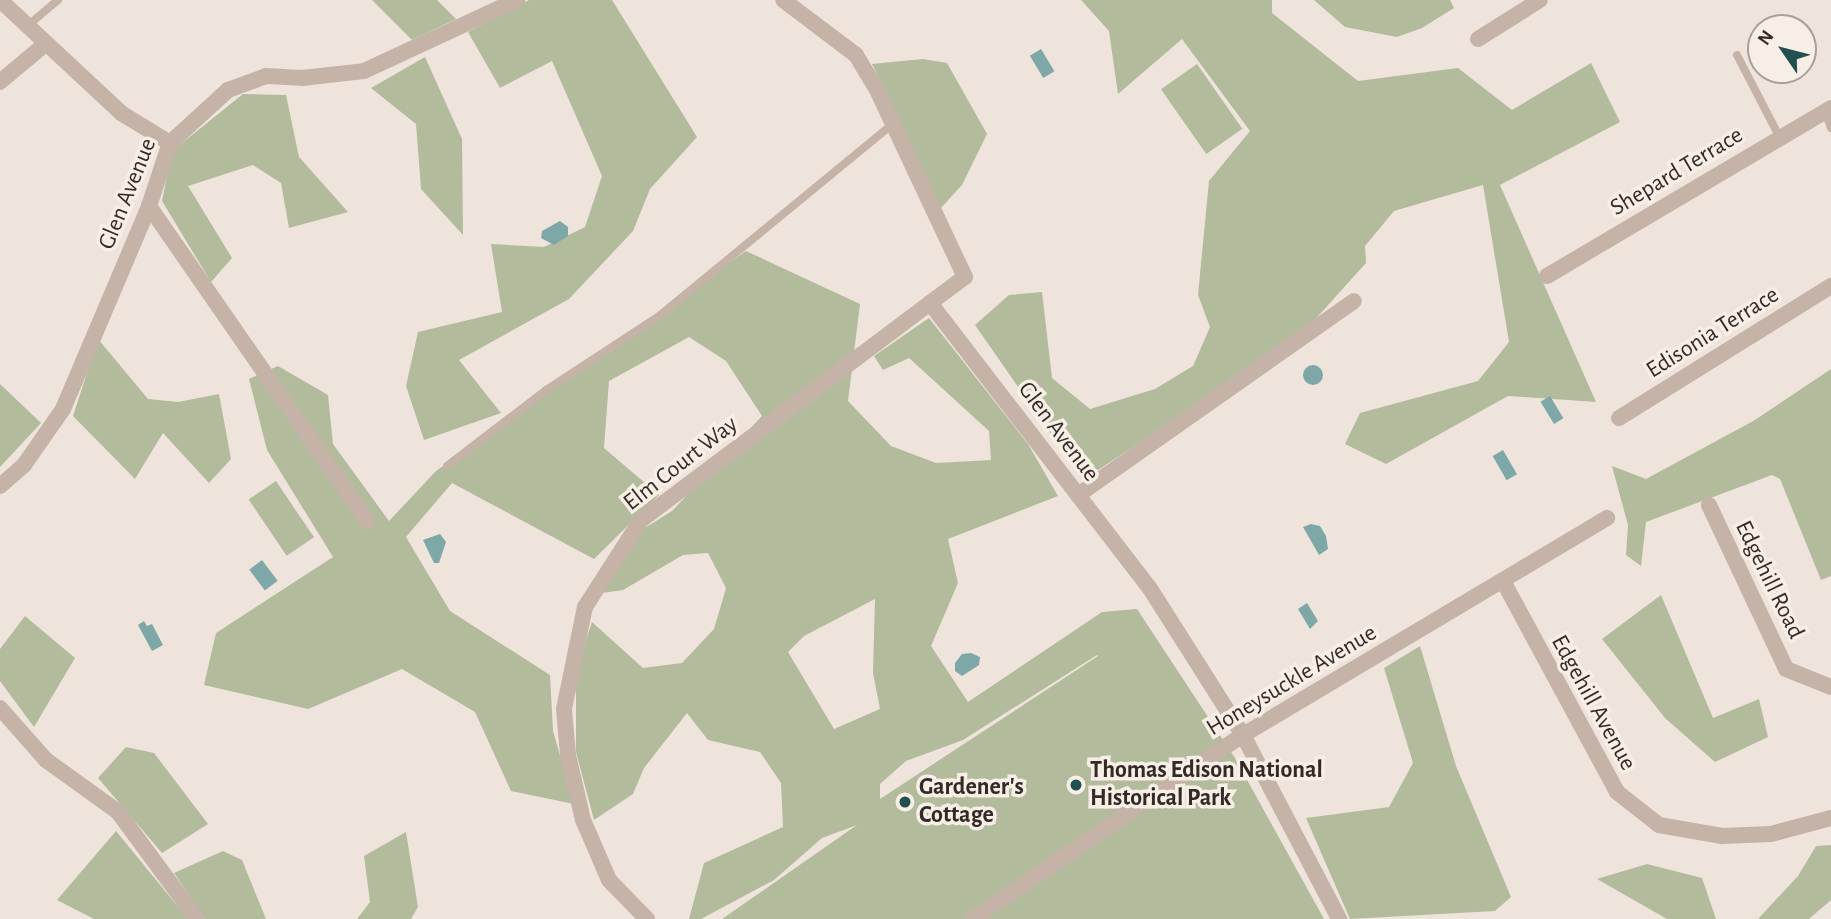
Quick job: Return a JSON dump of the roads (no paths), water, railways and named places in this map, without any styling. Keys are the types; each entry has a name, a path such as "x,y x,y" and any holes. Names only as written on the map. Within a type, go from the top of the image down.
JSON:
{"street":[{"path":"0,0 44,45 121,113 170,144"},
{"name":"Glen Avenue","path":"0,486 24,465 63,409 149,206 170,144 228,90 266,76 302,78 365,71 517,0"},
{"path":"783,0 856,55 893,124 965,277 930,303"},
{"path":"1478,39 1540,0"},
{"path":"0,82 44,45"},
{"name":"Shepard Terrace","path":"1547,276 1828,109"},
{"path":"149,206 367,520"},
{"name":"Edisonia Terrace","path":"1619,418 1831,286"},
{"path":"1078,495 1354,301"},
{"name":"Glen Avenue","path":"930,303 1149,587 1243,735 1339,919"},
{"name":"Elm Court Way","path":"647,919 609,880 583,820 568,755 564,709 585,607 614,555 641,520 930,303"},
{"name":"Edgehill Road","path":"1709,505 1786,669 1831,687"},
{"name":"Honeysuckle Avenue","path":"973,919 1243,735 1607,518"},
{"name":"Edgehill Avenue","path":"1503,582 1617,792 1659,825 1734,836 1771,834 1831,818"},
{"path":"0,708 46,760 118,812 197,919"}],"lane":[{"path":"26,27 58,0"},
{"path":"1737,55 1780,138"},
{"path":"1828,109 1831,128"},
{"path":"447,466 546,390 659,316 893,124"}],"water":[{"path":"1041,49 1054,71 1043,78 1030,56"},
{"path":"560,221 568,227 568,236 554,245 541,238 542,231"},
{"path":"1309,365 1317,365 1323,375 1317,385 1309,385 1303,379 1303,371"},
{"path":"1550,396 1563,418 1554,424 1541,402"},
{"path":"1503,450 1517,474 1507,480 1493,456"},
{"path":"1311,524 1320,526 1326,536 1328,549 1319,555 1303,527"},
{"path":"440,534 446,542 439,563 434,563 423,540"},
{"path":"262,560 278,581 265,590 249,570"},
{"path":"1307,603 1318,621 1310,629 1298,609"},
{"path":"144,621 147,626 152,624 163,645 152,651 138,625"},
{"path":"971,653 980,657 979,665 962,676 955,671 955,663 962,654"}],"place":[{"name":"Thomas Edison National Historical Park","path":"1076,785"},
{"name":"Gardener's Cottage","path":"905,802"}]}
